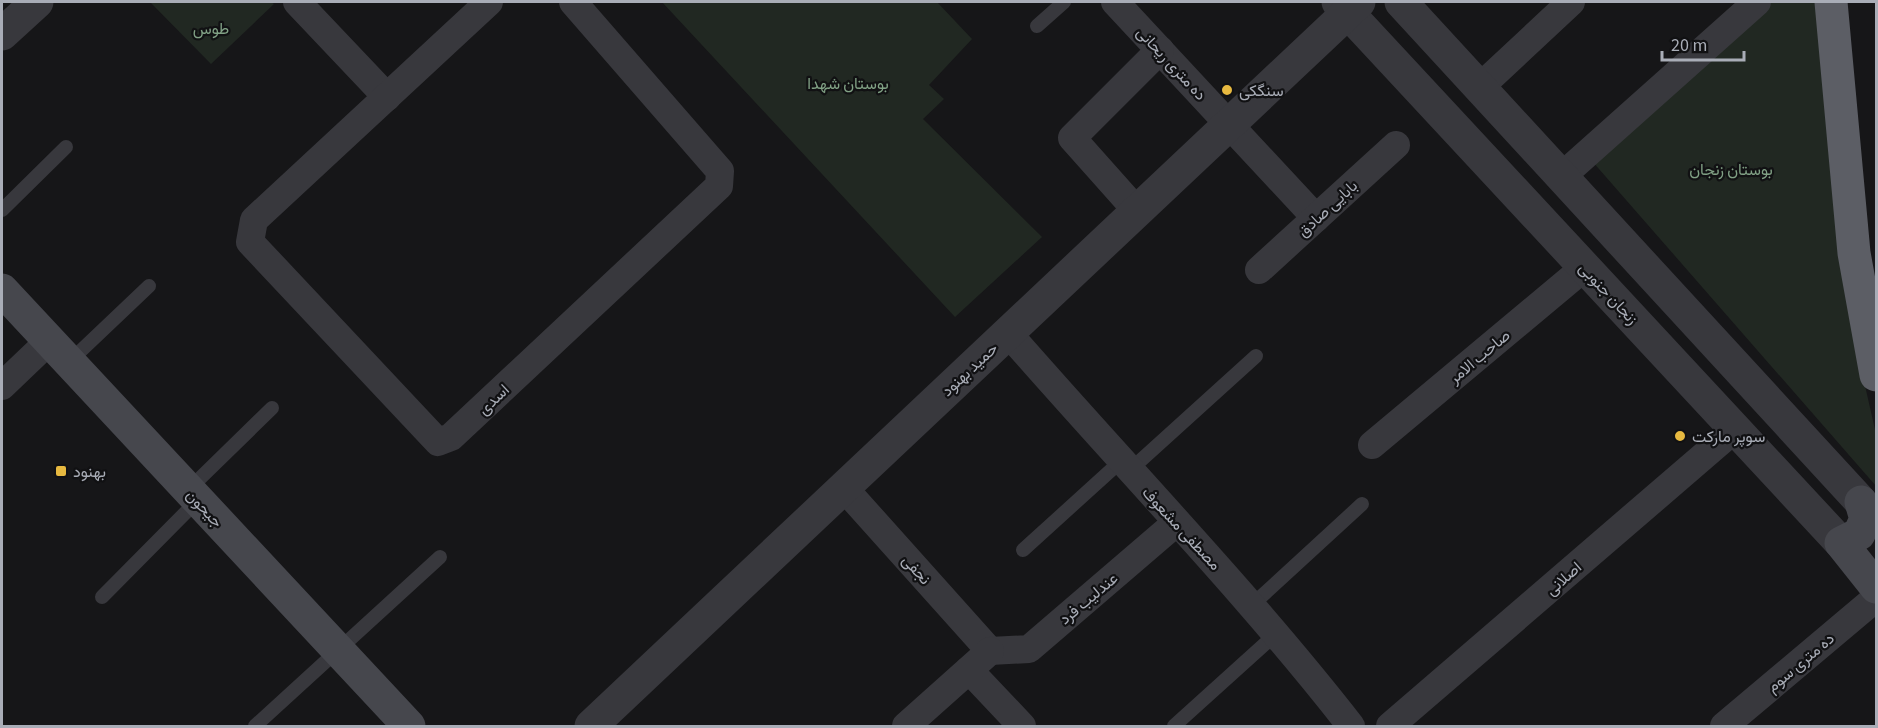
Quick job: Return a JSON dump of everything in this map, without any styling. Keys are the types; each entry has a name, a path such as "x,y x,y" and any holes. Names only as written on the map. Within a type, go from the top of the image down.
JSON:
{"highway":[{"path":"1832,2 1854,253 1876,375"}],"main road":[{"name":"جیحون","path":"2,290 409,726"},
{"path":"1841,543 1859,534 1866,519 1861,502"},
{"name":"زنجان جنوبی","path":"1841,543 1876,587"}],"street":[{"path":"2,34 37,2"},
{"path":"297,2 387,97"},
{"name":"اسدی","path":"489,2 254,220 250,242 438,442 451,437 719,186 720,171 573,2"},
{"name":"ده متری ریحانی","path":"1115,2 1316,218"},
{"path":"1401,2 1861,502"},
{"path":"1480,87 1571,2"},
{"path":"1562,176 1756,2"},
{"name":"حمید بهنود","path":"591,726 1229,124 1348,5"},
{"name":"زنجان جنوبی","path":"1348,5 1585,267 1841,543"},
{"path":"1137,211 1072,138 1160,50"},
{"name":"بابایی صادق","path":"1259,270 1396,145"},
{"name":"صاحب الامر","path":"1372,445 1585,267"},
{"name":"مصطفی مشعوف","path":"1008,333 1124,466 1178,522 1277,633 1351,726"},
{"path":"2,386 59,352"},
{"name":"اصلانی","path":"1390,726 1735,429"},
{"name":"نجفی","path":"844,488 990,651"},
{"name":"عندلیب فرد","path":"990,651 1029,649 1178,522"},
{"name":"ده متری سوم","path":"1724,726 1876,598"},
{"path":"906,726 990,651"},
{"path":"969,670 1022,726"}],"lane":[{"path":"1036,26 1064,2"},
{"path":"2,210 66,147"},
{"path":"59,352 149,286"},
{"path":"1023,550 1256,356"},
{"path":"102,597 272,408"},
{"path":"1252,605 1362,504"},
{"path":"255,726 440,557"},
{"path":"1174,726 1277,633"}],"green space":[{"name":"طوس","path":"150,2 271,2 274,4 211,64"},
{"name":"بوستان شهدا","path":"662,2 937,2 972,39 929,85 944,99 923,119 1042,237 955,317"},
{"name":"بوستان زنجان","path":"1765,2 1819,2 1856,346 1876,434 1876,486 1592,161"}],"place":[{"name":"سنگکی","path":"1227,90"},
{"name":"سوپر مارکت","path":"1680,436"},
{"name":"بهنود","path":"61,471"}]}
